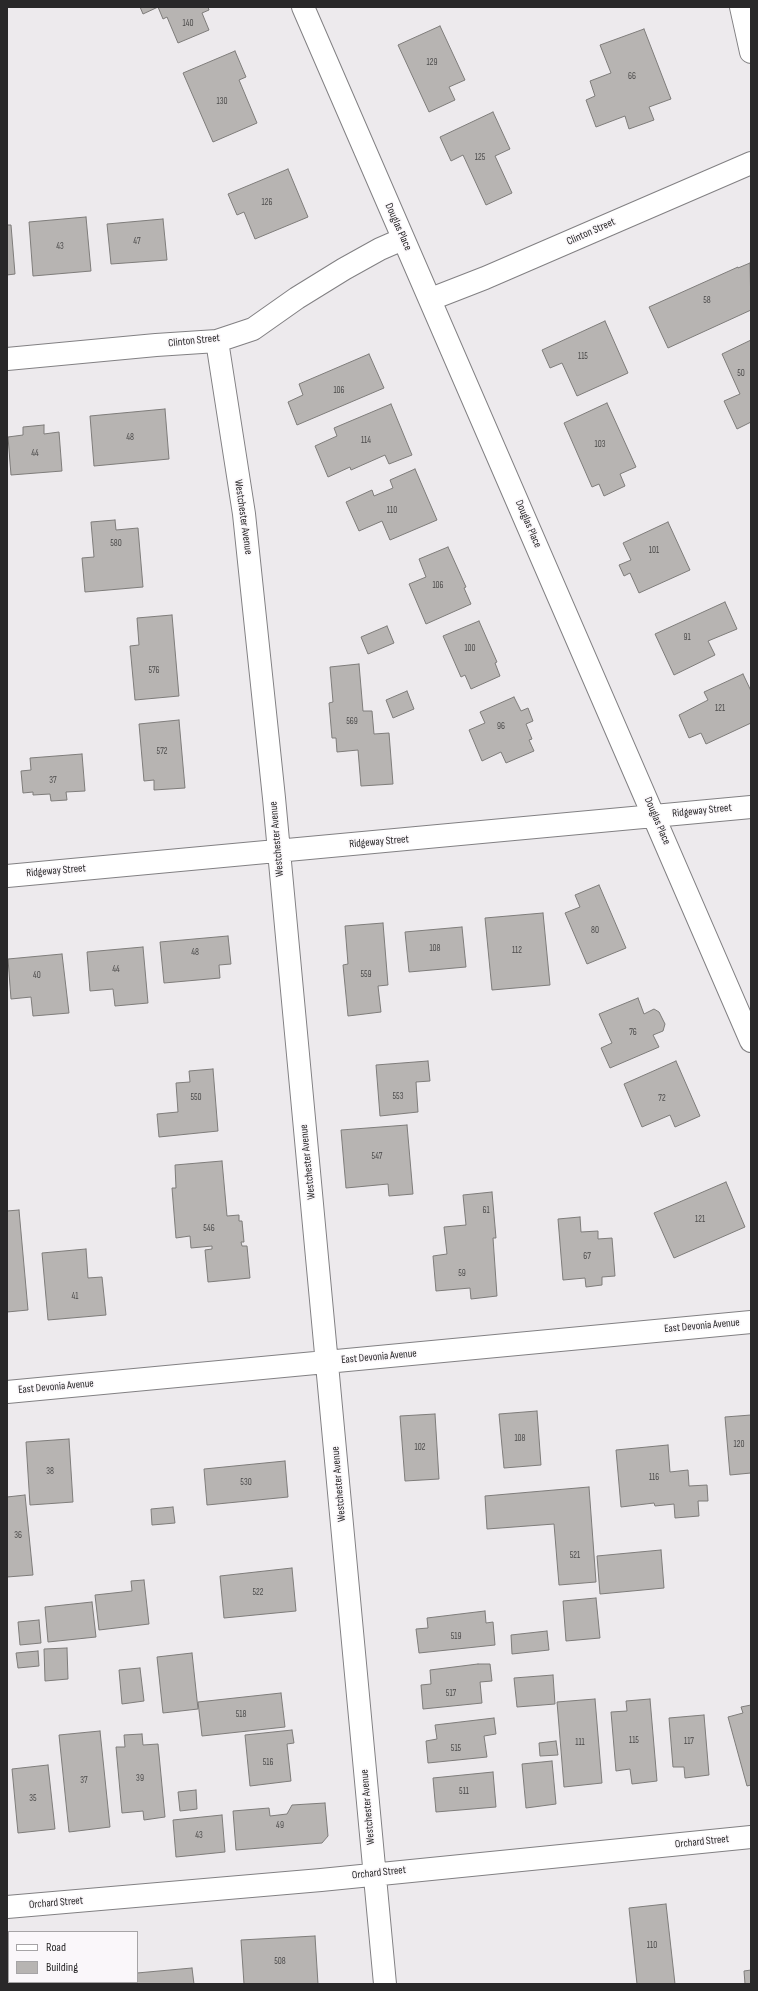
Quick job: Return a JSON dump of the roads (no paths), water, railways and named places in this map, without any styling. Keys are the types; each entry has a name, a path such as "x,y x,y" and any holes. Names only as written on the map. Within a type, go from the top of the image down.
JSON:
{"street":[{"name":"Douglas Place","path":"303,7 751,1041"},
{"path":"741,7 751,52"},
{"name":"Clinton Street","path":"431,300 751,163"},
{"name":"Clinton Street","path":"7,359 156,345 217,341 253,329 297,298 344,269 380,249 404,239"},
{"name":"Westchester Avenue","path":"217,341 244,514 274,798 328,1361 385,1984"},
{"name":"Ridgeway Street","path":"7,876 751,807"},
{"name":"East Devonia Avenue","path":"7,1392 751,1322"},
{"name":"Orchard Street","path":"7,1907 374,1874 751,1837"}]}
